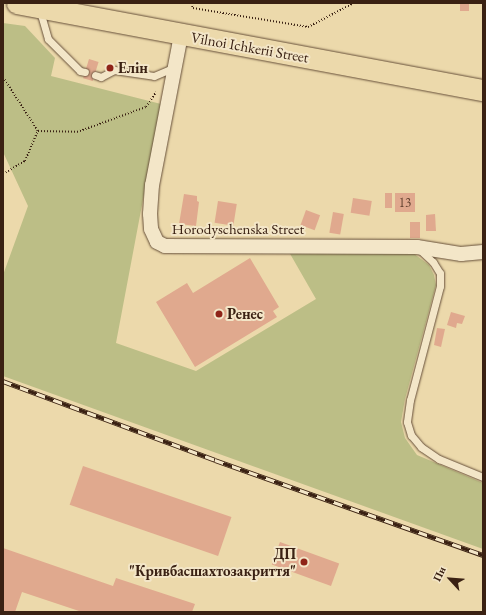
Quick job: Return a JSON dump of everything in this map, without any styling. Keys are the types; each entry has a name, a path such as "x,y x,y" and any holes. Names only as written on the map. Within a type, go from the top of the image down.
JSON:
{"main road":[{"name":"Vilnoi Ichkerii Street","path":"17,3 40,9 483,90"}],"street":[{"name":"Horodyschenska Street","path":"181,35 151,200 151,229 157,242 165,246 417,247 461,254 483,252"}],"lane":[{"path":"40,9 48,39 80,71 85,72"},
{"path":"95,75 101,77 114,70 154,76 175,67"},
{"path":"417,247 433,262 440,273 440,286 410,400 407,422 411,435 421,447 438,459 483,477"}],"path":[{"path":"191,3 193,8 308,27 354,3"},
{"path":"3,77 38,131"},
{"path":"38,131 78,132 146,107 158,90"},
{"path":"3,174 25,161 38,131"}],"green space":[{"path":"3,23 25,26 55,58 51,76 161,104 116,343 196,371 316,299 289,252 413,253 429,265 434,275 436,285 405,399 401,422 405,438 417,455 483,483 483,549 3,376 3,275 28,206 3,152"}],"building":[{"path":"460,3 469,3 469,11 460,11"},
{"path":"89,59 99,62 93,81 83,78"},
{"path":"385,193 392,193 392,208 385,208"},
{"path":"395,193 415,193 415,212 395,212"},
{"path":"184,194 197,196 197,201 199,202 196,226 179,224"},
{"path":"353,198 372,201 369,216 351,213"},
{"path":"218,201 237,204 233,226 215,223"},
{"path":"306,210 320,215 315,230 301,225"},
{"path":"333,212 344,214 340,235 329,233"},
{"path":"435,214 436,231 426,231 426,215"},
{"path":"410,222 420,222 420,238 410,238"},
{"name":"Ренес","path":"250,258 279,307 273,311 277,317 195,367 156,302 187,283 193,293"},
{"path":"451,312 465,316 462,324 457,323 456,328 447,325"},
{"path":"437,328 445,329 441,347 434,345"},
{"path":"83,466 231,517 218,556 70,505"},
{"path":"280,542 339,564 331,586 272,565"},
{"path":"3,548 113,586 116,578 195,604 192,612 82,612 22,592 15,612 3,612"}],"railway":[{"path":"3,381 215,460 483,555"}],"place":[{"name":"Елін","path":"110,68"},
{"name":"Ренес","path":"219,314"},
{"name":"ДП \"Кривбасшахтозакриття\"","path":"304,562"}]}
